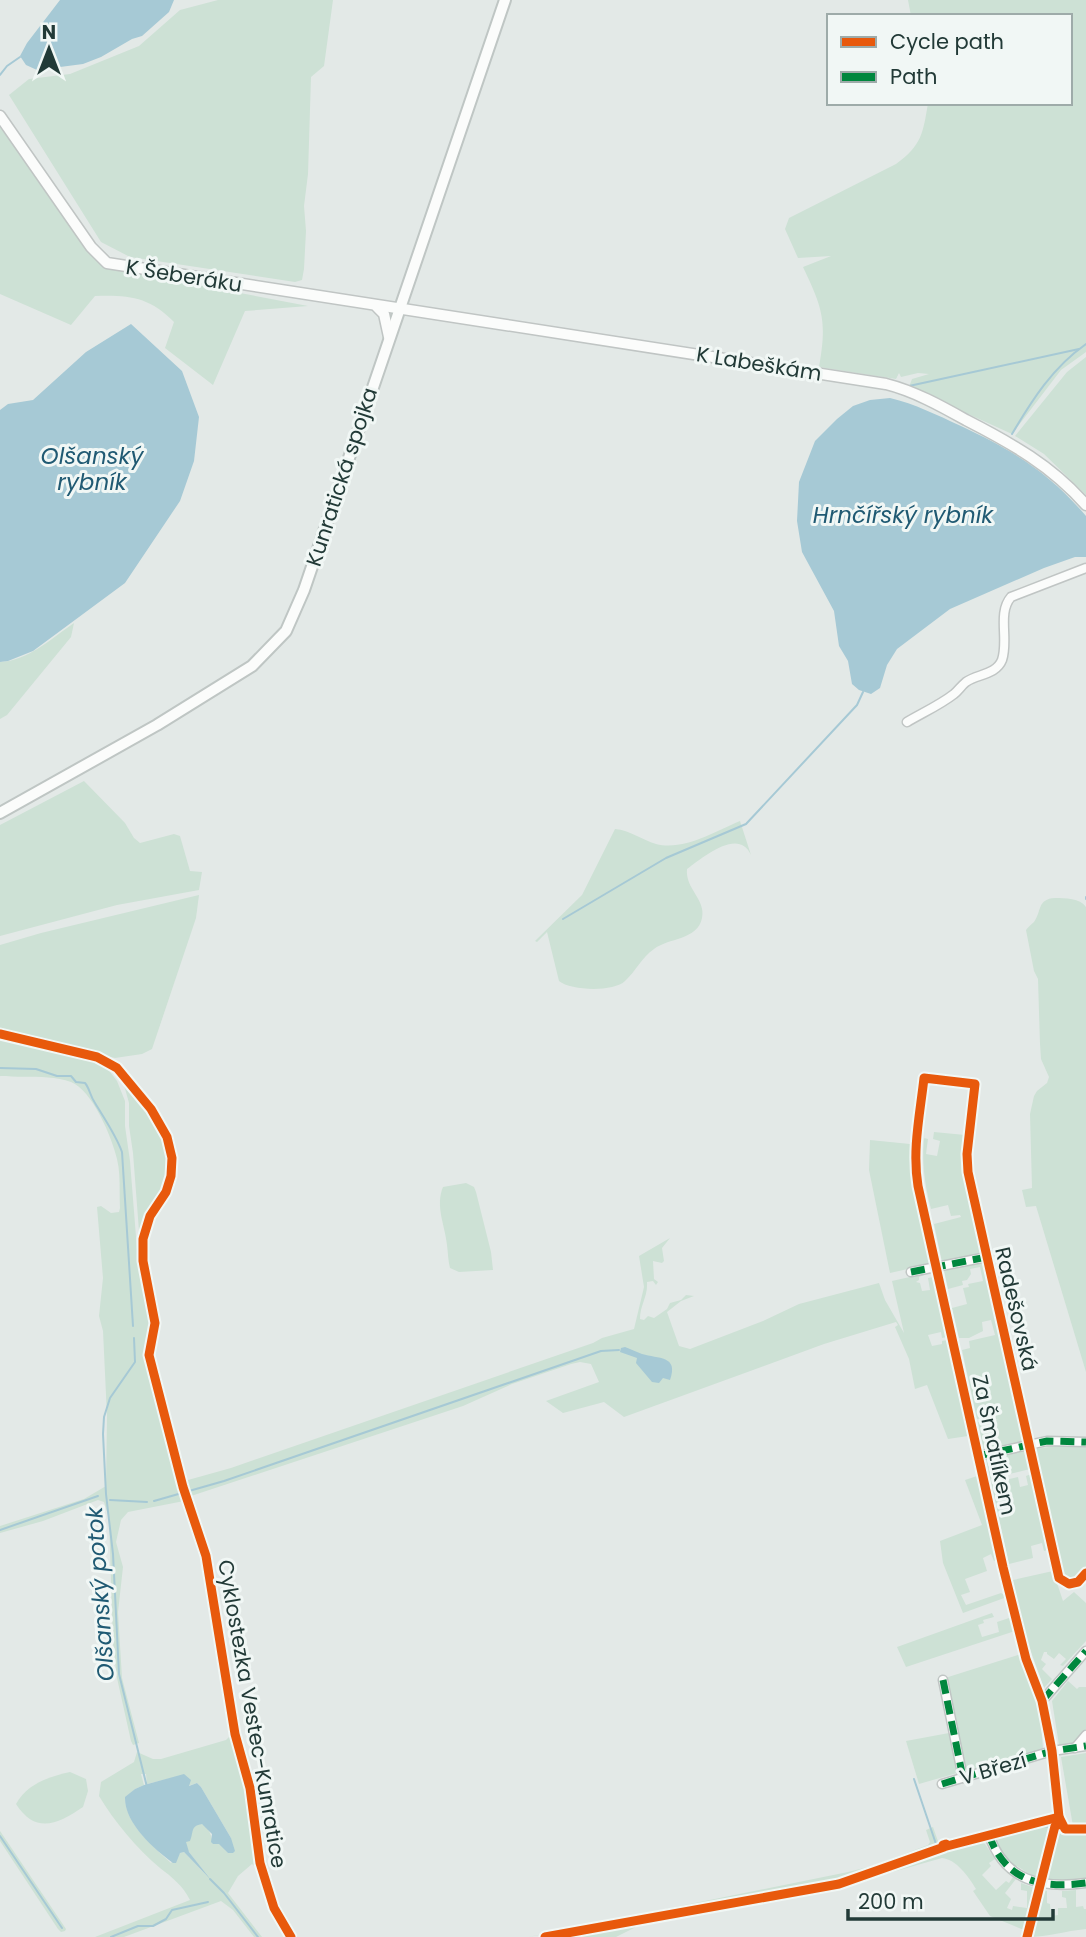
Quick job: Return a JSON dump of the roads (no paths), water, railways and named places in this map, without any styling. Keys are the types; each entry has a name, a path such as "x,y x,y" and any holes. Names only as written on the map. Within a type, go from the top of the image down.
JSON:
{"main road":[{"name":"Kunratická spojka","path":"0,813 212,692 252,666 278,641 291,621 304,590 505,0"}],"street":[{"name":"K Šeberáku","path":"0,116 91,247 107,263 400,310"},
{"path":"407,286 407,297 413,309 424,313"},
{"path":"376,306 384,314 389,337"},
{"name":"K Labeškám","path":"400,310 897,387 945,408 1029,455 1063,480 1086,505"},
{"path":"907,722 955,694 967,681 995,669 1000,664 1005,631 1004,610 1012,597 1086,568"},
{"name":"Radešovská","path":"924,1078 975,1084 967,1154 968,1172 1059,1578 1069,1584 1077,1582 1086,1573"},
{"name":"Za Šmatlíkem","path":"924,1078 915,1170 1026,1658 1042,1701 1052,1751 1059,1817"},
{"path":"911,1272 987,1256"},
{"path":"978,1456 1047,1441 1086,1442"},
{"path":"1042,1701 1086,1651"},
{"path":"943,1679 963,1778"},
{"path":"1075,1748 1086,1735"},
{"name":"V Březí","path":"942,1784 1052,1751 1086,1746"},
{"path":"944,1847 1059,1817 1065,1829 1086,1829"},
{"path":"989,1835 998,1856 1024,1878 1052,1886 1086,1883"}],"water":[{"path":"60,0 174,0 169,12 142,36 101,57 83,64 37,70 26,65 20,56"},
{"name":"Olšanský rybník","path":"131,324 182,371 199,417 194,461 180,501 125,583 33,651 0,662 0,410 8,404 33,400 86,352"},
{"name":"Hrnčířský rybník","path":"890,398 926,410 979,435 1013,453 1044,475 1086,516 1086,557 1075,557 1044,568 950,609 897,649 887,665 880,688 871,694 852,684 848,661 839,646 834,611 802,552 797,521 799,482 815,441 837,419 853,406 870,400"},
{"path":"621,1348 669,1362 672,1366 670,1380 663,1378 659,1383 652,1382 636,1363 637,1358 620,1352"},
{"path":"184,1774 191,1780 189,1786 197,1783 201,1787 231,1838 235,1851 228,1853 219,1844 213,1844 212,1834 202,1824 194,1828 190,1841 186,1842 189,1852 211,1880 184,1852 180,1853 176,1863 173,1863 157,1850 135,1826 126,1807 125,1797 135,1789"}],"waterway":[{"name":"Olšanský potok","path":"0,75 20,57"},
{"path":"1012,434 1053,374 1086,344"},
{"path":"909,386 1079,349"},
{"path":"563,919 666,858 746,824 857,705 863,692"},
{"name":"Olšanský potok","path":"0,1068 36,1069 57,1076 71,1076 76,1082 85,1083 117,1139 122,1152 133,1326"},
{"name":"Olšanský potok","path":"134,1338 135,1362 110,1398 104,1417 103,1434 119,1674 147,1787"},
{"path":"154,1501 224,1481 601,1351 619,1350"},
{"path":"0,1530 98,1496"},
{"path":"110,1500 147,1502"},
{"path":"914,1779 936,1844"},
{"path":"1040,1826 1053,1827"},
{"path":"1056,1829 1068,1834 1086,1833"},
{"path":"0,1836 62,1928"},
{"name":"Olšanský potok","path":"210,1879 258,1937"},
{"path":"111,1937 138,1926 153,1926 166,1919 172,1910 208,1902"}]}
